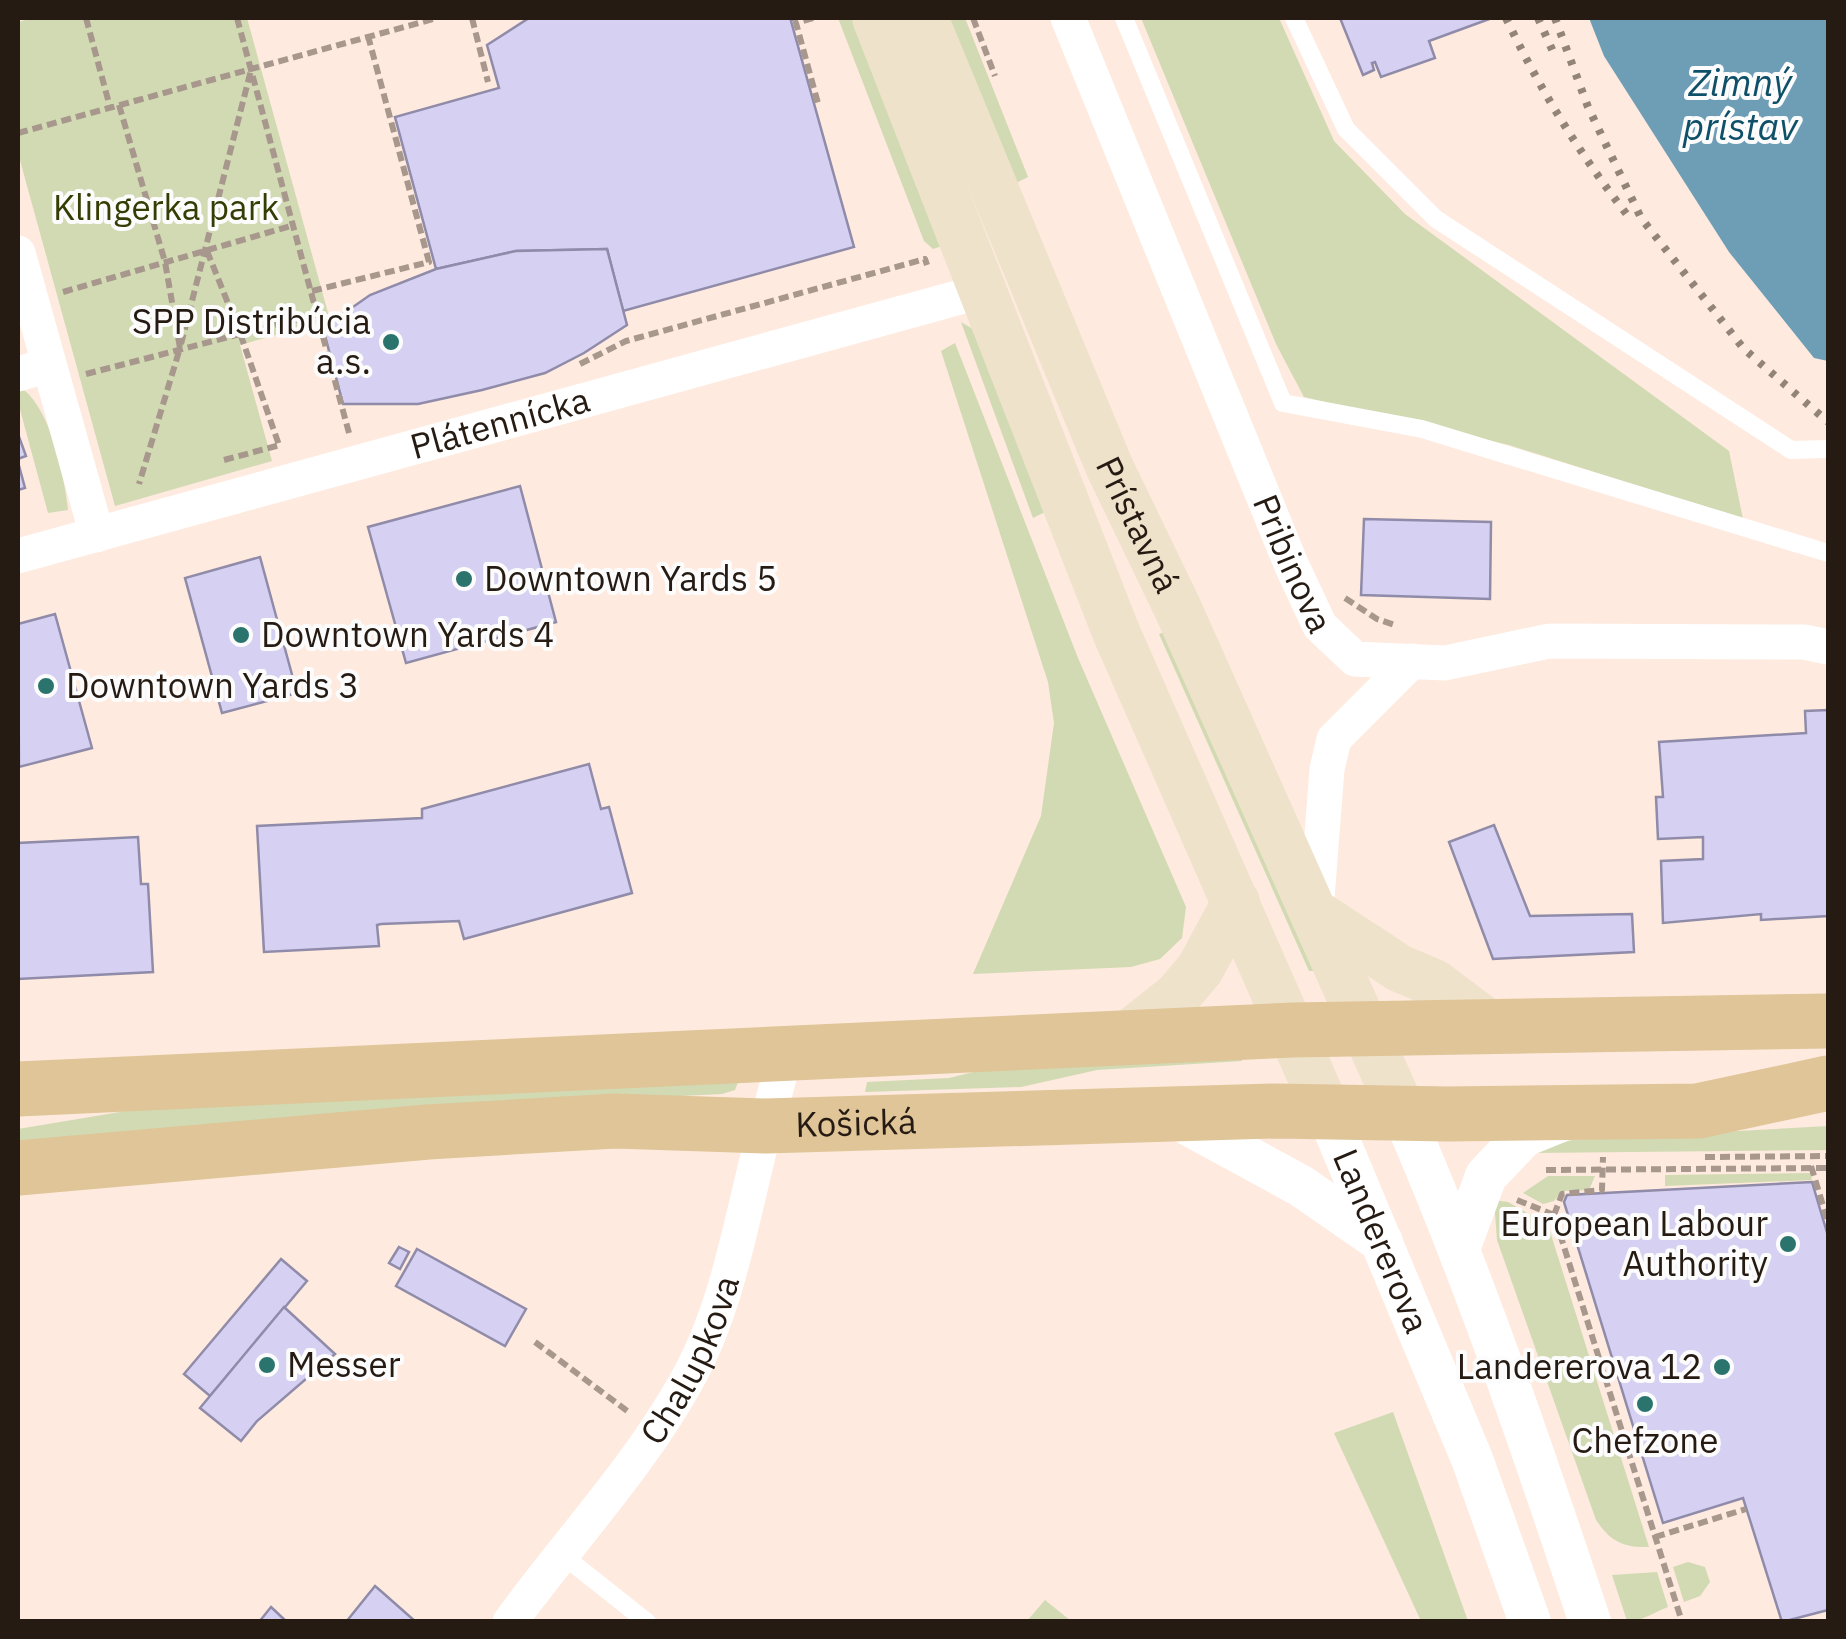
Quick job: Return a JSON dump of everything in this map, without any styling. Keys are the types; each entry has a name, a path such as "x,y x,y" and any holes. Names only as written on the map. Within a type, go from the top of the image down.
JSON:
{"main road":[{"name":"Prístavná","path":"876,18 1116,632 1292,1030"},
{"name":"Prístavná","path":"924,18 1109,466 1166,581 1366,1028"},
{"path":"1124,1038 1177,996 1200,969 1236,902"},
{"path":"1315,914 1399,968 1434,983 1490,1026"},
{"name":"Košická","path":"18,1089 1292,1030 1828,1021"},
{"name":"Landererova","path":"1366,1028 1403,1114"},
{"name":"Landererova","path":"1292,1030 1327,1112"},
{"name":"Košická","path":"18,1168 428,1132 596,1122 766,1126 1327,1112 1403,1114 1592,1141 1698,1134 1828,1083"}],"street":[{"name":"Pribinova","path":"1068,18 1291,564 1320,626 1355,658 1445,663 1549,641 1804,642 1828,648"},
{"path":"18,253 47,372 97,534"},
{"name":"Plátennícka","path":"18,556 982,290"},
{"path":"1315,914 1326,769 1334,739 1412,661"},
{"name":"Košická","path":"1696,1025 1828,994"},
{"name":"Chalupkova","path":"510,1622 656,1431 688,1380 711,1328 729,1272 786,1054"},
{"name":"Košická","path":"1698,1134 1828,1110"},
{"name":"Landererova","path":"1327,1112 1472,1459 1530,1622"},
{"path":"1167,1113 1301,1186 1382,1243"},
{"name":"Landererova","path":"1403,1114 1460,1250 1526,1427 1590,1622"},
{"path":"1460,1250 1486,1176 1524,1136 1592,1141"}],"lane":[{"path":"1124,18 1283,403 1422,430 1828,553"},
{"path":"1294,18 1346,128 1436,219 1791,450 1828,449"},
{"path":"560,1553 647,1622"}],"path":[{"path":"86,18 110,107"},
{"path":"238,18 349,434"},
{"path":"18,133 437,18"},
{"path":"472,18 488,82"},
{"path":"814,18 796,23 819,107"},
{"path":"312,291 429,262 368,36"},
{"path":"139,484 207,250 252,69"},
{"path":"120,105 165,262 180,348"},
{"path":"52,295 294,225"},
{"path":"207,250 240,332 274,446 296,442"},
{"path":"564,372 626,341 925,259"},
{"path":"47,372 180,348 318,314"},
{"path":"331,437 367,429"},
{"path":"1698,1134 1808,1156 1828,1156"},
{"path":"1592,1141 1622,1156"},
{"path":"1592,1141 1602,1169 1602,1190 1562,1194 1554,1215 1682,1622"},
{"path":"1808,1156 1828,1222"},
{"path":"1543,1170 1828,1168"},
{"path":"1516,1200 1554,1215"},
{"path":"535,1342 656,1431"},
{"path":"1655,1538 1746,1508"}],"green space":[{"name":"Klingerka park","path":"33,18 247,18 330,320 240,345 272,461 115,506 18,153 18,22"},
{"path":"838,18 853,18 942,246 933,249 924,241"},
{"path":"949,18 965,18 1028,177 1014,184"},
{"path":"1141,18 1279,18 1334,141 1405,214 1729,451 1743,519 1509,445 1304,397 1276,344"},
{"path":"961,322 978,332 1045,512 1033,518"},
{"path":"955,343 1078,658 1186,907 1182,938 1160,959 1131,967 973,974 1041,816 1054,723 1048,682 941,351"},
{"path":"18,390 24,390 33,400 49,428 68,510 48,513"},
{"path":"1167,631 1320,971 1309,971 1159,634"},
{"path":"1238,1050 1242,1061 1097,1070 1021,1087 865,1092 867,1082 949,1078 1014,1062"},
{"path":"738,1082 735,1090 722,1094 353,1112 18,1147 18,1129 132,1110"},
{"path":"1828,1126 1828,1150 1532,1153 1544,1145 1573,1140"},
{"path":"1810,1173 1812,1180 1665,1186 1665,1175"},
{"path":"1548,1176 1595,1176 1589,1190 1562,1191 1554,1201 1543,1204 1523,1193"},
{"path":"1494,1200 1508,1202 1548,1225 1649,1547 1618,1542 1596,1520 1497,1240"},
{"path":"1393,1412 1468,1621 1421,1621 1334,1433"},
{"path":"1688,1562 1705,1567 1710,1582 1700,1596 1684,1602 1673,1567"},
{"path":"1657,1572 1668,1607 1627,1621 1612,1575"},
{"path":"1045,1600 1071,1621 1027,1621"}],"water":[{"name":"Zimný prístav","path":"1589,18 1828,18 1828,361 1814,358 1729,252 1604,56"}],"building":[{"path":"529,18 796,18 791,21 854,247 623,311 607,249 516,251 436,269 395,117 499,88 487,45"},
{"path":"1340,18 1492,18 1429,41 1435,58 1381,77 1375,62 1374,70 1363,75"},
{"path":"607,249 627,325 584,353 545,373 418,404 343,404 323,328 370,295 436,269 516,251"},
{"path":"18,434 26,456 18,459"},
{"path":"18,462 25,488 18,490"},
{"name":"Downtown Yards 5","path":"520,486 556,622 406,663 368,527"},
{"path":"1364,519 1491,522 1490,599 1361,595"},
{"name":"Downtown Yards 4","path":"260,557 297,693 222,713 185,578"},
{"name":"Downtown Yards 3","path":"55,614 92,748 19,767 18,624"},
{"path":"1828,710 1828,916 1761,920 1761,914 1663,923 1661,861 1703,859 1703,837 1658,839 1656,797 1663,797 1659,742 1806,733 1805,711"},
{"path":"589,764 601,809 609,807 632,893 464,939 459,921 381,924 377,925 379,946 264,952 257,826 422,818 422,809"},
{"path":"1494,825 1530,916 1632,914 1634,952 1493,959 1449,842"},
{"path":"138,837 141,884 148,884 153,972 18,979 18,843"},
{"name":"Landererova 12","path":"1812,1182 1828,1236 1828,1610 1782,1622 1743,1498 1663,1523 1564,1202 1567,1195"},
{"path":"399,1247 409,1252 400,1269 389,1263"},
{"path":"417,1249 526,1309 505,1346 396,1286"},
{"path":"281,1259 307,1281 210,1396 184,1374"},
{"path":"284,1307 335,1354 257,1421 241,1441 200,1408"},
{"path":"375,1586 382,1592 416,1622 346,1622"},
{"path":"271,1607 287,1622 259,1622"}],"railway":[{"path":"1506,18 1563,123 1632,221"},
{"path":"1538,18 1554,54"},
{"path":"1555,18 1588,107 1641,218 1744,349 1828,422"}],"place":[{"name":"SPP Distribúcia a.s.","path":"391,342"},
{"name":"Downtown Yards 5","path":"464,579"},
{"name":"Downtown Yards 4","path":"241,635"},
{"name":"Downtown Yards 3","path":"46,686"},
{"name":"European Labour Authority","path":"1788,1244"},
{"name":"Messer","path":"267,1365"},
{"name":"Landererova 12","path":"1722,1367"},
{"name":"Chefzone","path":"1645,1404"}]}
